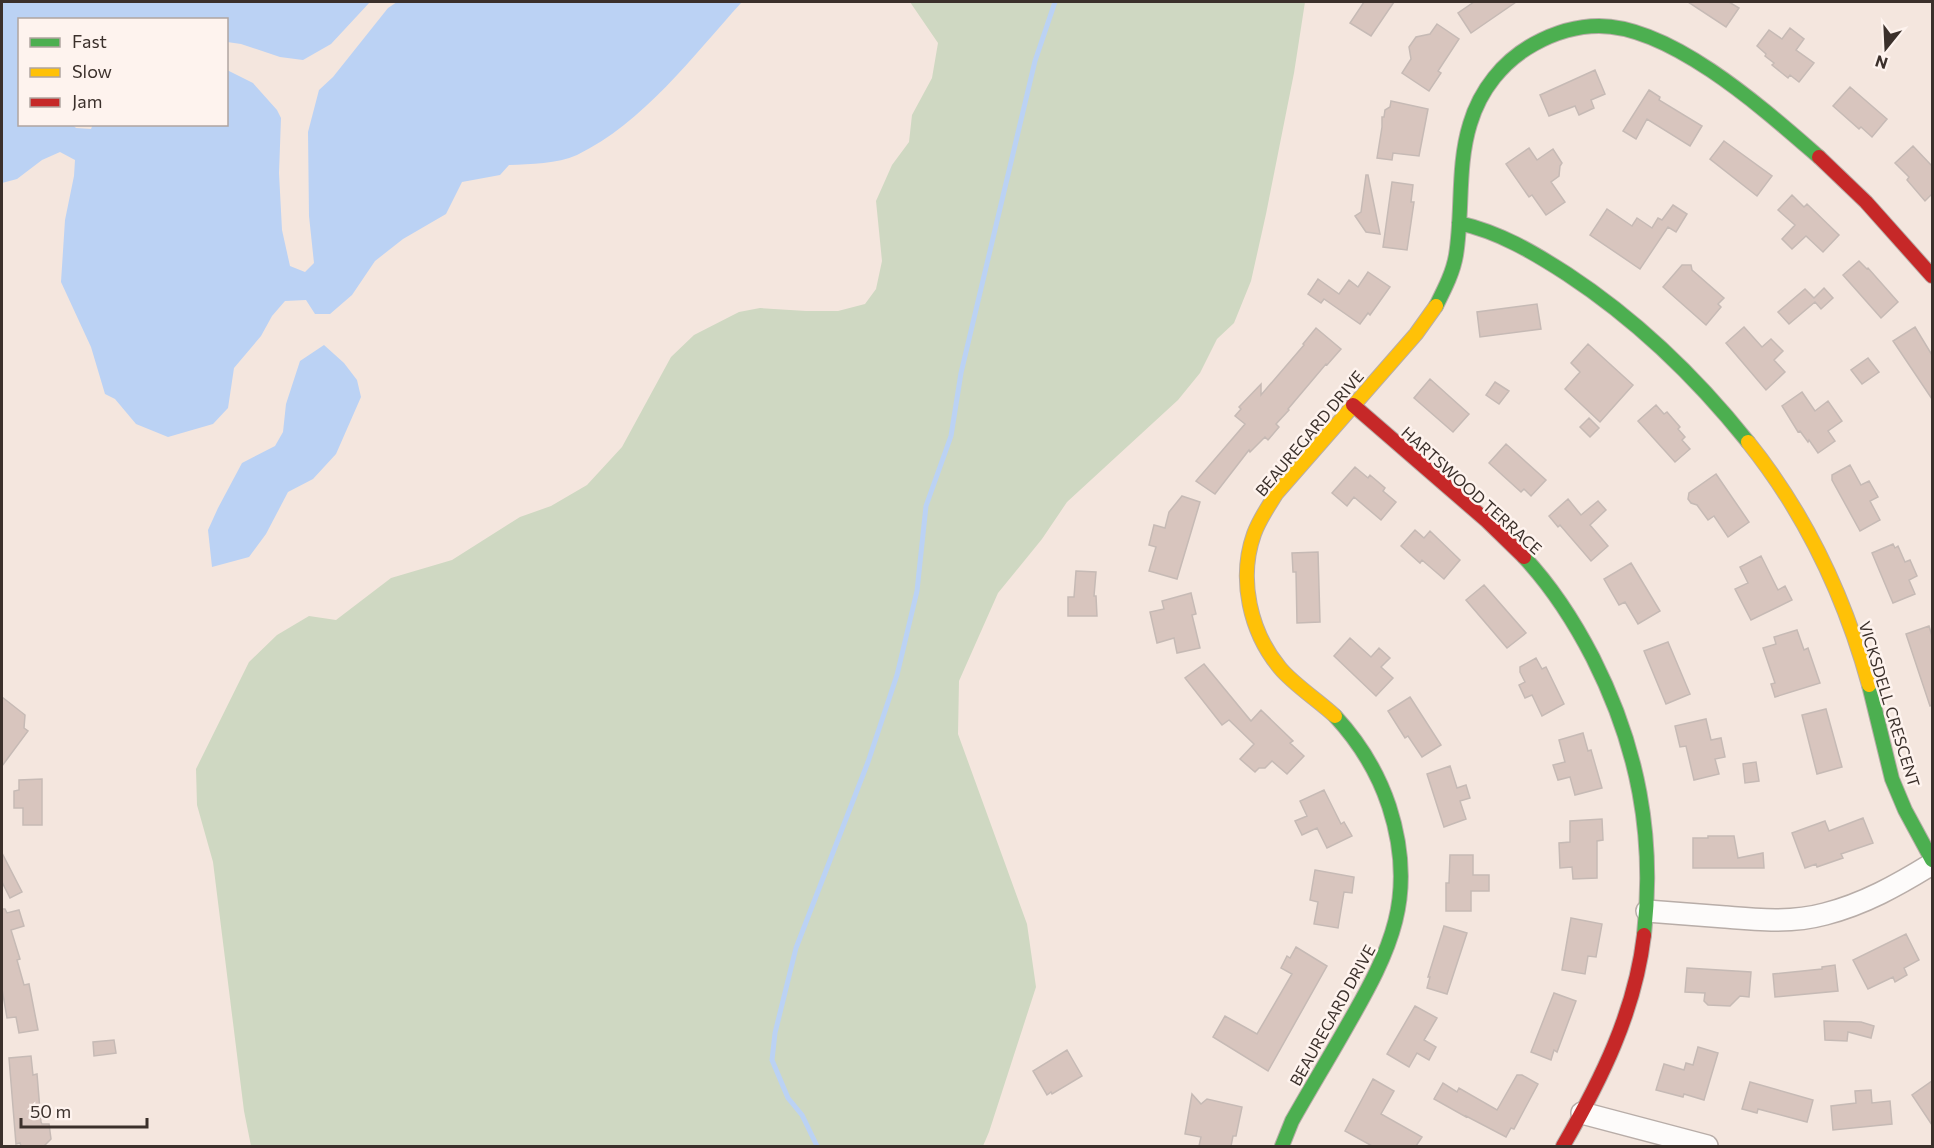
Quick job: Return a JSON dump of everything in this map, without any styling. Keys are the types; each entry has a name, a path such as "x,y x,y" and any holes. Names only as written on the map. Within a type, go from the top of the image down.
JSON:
{"street":[{"name":"BEAUREGARD DRIVE","path":"1282,1146 1292,1120 1375,978 1395,926 1401,892 1400,858 1387,796 1371,764 1341,723 1281,670 1256,628 1246,592 1251,543 1275,494 1416,333 1435,308 1455,257 1465,140 1478,103 1488,85 1506,63 1527,47 1549,36 1576,28 1616,27 1642,34 1684,54 1724,81 1767,112 1820,156 1899,235 1932,276"},
{"name":"VICKSDELL CRESCENT","path":"1459,224 1472,225 1498,234 1580,282 1625,315 1715,400 1742,433 1785,494 1818,551 1839,595 1863,663 1893,781 1932,862"},
{"name":"HARTSWOOD TERRACE","path":"1353,405 1510,542 1541,576 1576,625 1604,676 1622,720 1635,763 1646,833 1649,896 1644,941 1632,996 1613,1052 1600,1081 1563,1146"},
{"path":"1647,911 1755,920 1805,918 1861,903 1893,888 1932,862"},
{"path":"1582,1113 1707,1146"}],"green space":[{"path":"910,2 1305,2 1294,73 1266,214 1251,281 1234,323 1217,339 1200,373 1178,400 1067,502 1042,539 998,593 959,681 958,734 1027,924 1036,987 983,1146 251,1146 244,1111 213,862 197,805 196,769 249,662 277,635 309,616 336,620 391,578 452,560 520,517 551,506 587,485 622,447 671,357 694,335 739,312 760,308 838,311 865,304 876,289 882,261 876,201 892,165 909,142 912,115 932,78 938,43"}],"water":[{"path":"2,2 370,2 331,44 303,60 280,57 228,42 228,18 18,18 18,126 74,126 91,129 92,126 228,126 228,70 253,83 277,110 281,118 279,173 282,230 290,266 305,272 314,263 309,216 308,132 319,90 333,77 388,8 397,2 741,3 666,87 624,125 601,141 569,158 544,163 509,165 500,175 462,182 446,214 403,239 375,261 352,295 330,314 315,314 306,300 285,301 272,316 261,336 234,368 228,408 213,424 168,437 136,424 115,399 105,394 91,347 61,282 65,220 75,160 60,152 42,160 17,179 2,183"},
{"path":"324,345 344,363 357,380 361,397 336,454 313,479 288,492 266,534 249,557 212,567 208,530 218,508 242,463 275,446 283,432 286,404 300,361"}],"building":[{"path":"1364,2 1394,2 1371,36 1350,23"},
{"path":"1474,2 1516,2 1471,33 1458,13"},
{"path":"1688,2 1729,2 1739,8 1726,27"},
{"path":"1437,24 1459,39 1438,71 1441,73 1429,91 1402,73 1411,59 1409,47 1416,37 1430,34"},
{"path":"1790,28 1804,39 1796,50 1814,63 1799,82 1790,75 1788,78 1772,65 1774,63 1757,46 1769,30 1782,39"},
{"path":"1595,70 1605,94 1591,100 1594,108 1579,115 1575,106 1549,116 1540,95"},
{"path":"1850,87 1887,119 1872,137 1861,127 1859,129 1833,106"},
{"path":"1649,90 1660,97 1659,100 1702,126 1690,146 1647,119 1636,139 1623,131"},
{"path":"1391,101 1428,109 1419,156 1393,153 1392,160 1377,158 1382,117 1384,117 1385,110 1390,107"},
{"path":"1724,141 1772,176 1757,196 1710,159"},
{"path":"1913,146 1932,166 1932,194 1925,201 1907,180 1909,177 1895,163"},
{"path":"1529,148 1537,160 1553,149 1562,163 1559,176 1551,182 1565,202 1546,215 1532,195 1529,197 1506,164"},
{"path":"1366,175 1368,175 1380,234 1366,232 1355,216 1361,212"},
{"path":"1392,182 1413,185 1411,202 1414,202 1407,250 1383,247"},
{"path":"1792,195 1804,207 1807,204 1839,235 1823,252 1806,236 1792,249 1782,239 1795,225 1778,210"},
{"path":"1673,205 1687,214 1676,232 1668,227 1640,269 1590,235 1607,209 1632,226 1637,218 1652,228 1658,218 1662,220"},
{"path":"1859,261 1898,302 1881,318 1843,275"},
{"path":"1682,265 1691,265 1692,270 1724,298 1718,304 1721,307 1706,325 1663,287"},
{"path":"1368,272 1390,287 1370,315 1368,313 1360,324 1324,299 1321,303 1308,294 1318,279 1339,294 1349,280 1358,287"},
{"path":"1824,288 1833,298 1821,309 1815,302 1789,324 1778,312 1805,289 1814,298"},
{"path":"1537,304 1541,329 1480,337 1477,312"},
{"path":"1744,327 1762,347 1771,339 1783,351 1774,360 1785,372 1766,390 1726,343"},
{"path":"1915,327 1932,355 1932,399 1893,341"},
{"path":"1316,328 1341,349 1288,409 1276,424 1279,427 1268,440 1265,437 1250,452 1249,450 1215,494 1196,481 1245,424 1235,416 1241,409 1239,407 1261,384 1261,395"},
{"path":"1588,344 1633,385 1600,422 1565,389 1580,372 1571,363"},
{"path":"1868,358 1879,372 1862,384 1851,370"},
{"path":"1430,379 1469,414 1453,432 1414,398"},
{"path":"1495,382 1509,391 1499,404 1486,395"},
{"path":"1802,392 1815,411 1828,401 1842,421 1828,431 1835,441 1818,453 1809,440 1808,442 1800,431 1798,432 1782,406"},
{"path":"1656,405 1664,414 1667,412 1680,427 1678,429 1685,437 1682,440 1690,449 1675,462 1638,421"},
{"path":"1589,418 1599,428 1590,437 1580,427"},
{"path":"1506,444 1546,480 1531,496 1524,489 1521,492 1489,463"},
{"path":"1850,465 1861,485 1869,481 1878,497 1870,501 1880,520 1860,531 1832,480 1832,475"},
{"path":"1355,467 1368,478 1370,475 1396,502 1381,520 1354,497 1347,506 1332,493"},
{"path":"1716,474 1749,522 1728,537 1714,516 1708,520 1697,505 1688,499 1689,493"},
{"path":"1182,496 1200,502 1177,579 1149,571 1156,547 1149,545 1154,525 1165,528 1169,512"},
{"path":"1568,499 1581,515 1598,501 1606,510 1590,525 1608,546 1591,561 1560,525 1558,527 1549,516"},
{"path":"1415,530 1424,538 1430,531 1460,560 1444,579 1422,560 1420,563 1401,546"},
{"path":"1893,544 1895,548 1898,546 1905,562 1910,560 1917,576 1909,580 1915,594 1893,603 1872,553"},
{"path":"1318,552 1320,622 1297,623 1296,572 1293,572 1292,553"},
{"path":"1761,556 1778,590 1785,586 1792,600 1751,620 1735,589 1748,583 1740,567"},
{"path":"1631,563 1660,611 1638,624 1625,602 1619,605 1604,579"},
{"path":"1076,571 1096,572 1094,596 1096,596 1097,616 1068,616 1068,597 1074,597"},
{"path":"1484,585 1526,633 1507,648 1466,600"},
{"path":"1191,593 1196,614 1192,615 1200,648 1177,653 1174,638 1157,643 1150,612 1164,609 1162,601"},
{"path":"1929,626 1932,636 1932,705 1930,706 1906,634"},
{"path":"1797,630 1804,650 1808,648 1820,683 1775,697 1771,684 1775,683 1763,648 1776,644 1774,637"},
{"path":"1350,638 1371,657 1379,648 1390,658 1381,667 1393,678 1376,696 1334,656"},
{"path":"1668,642 1690,694 1666,704 1644,651"},
{"path":"1536,658 1542,669 1546,667 1564,704 1542,716 1532,695 1525,698 1519,685 1525,682 1520,667"},
{"path":"1204,664 1251,721 1261,710 1293,741 1290,743 1304,756 1287,774 1272,761 1265,768 1259,768 1255,772 1240,759 1254,744 1229,720 1222,725 1185,678"},
{"path":"2,697 25,715 24,728 28,731 2,766"},
{"path":"1410,697 1441,745 1422,757 1408,736 1405,738 1388,711"},
{"path":"1826,709 1842,767 1817,774 1802,715"},
{"path":"1706,719 1711,740 1721,738 1725,757 1715,759 1719,774 1694,780 1686,746 1680,747 1675,726"},
{"path":"1583,733 1588,751 1591,750 1602,788 1575,795 1570,777 1558,780 1553,765 1565,762 1559,740"},
{"path":"1756,762 1759,781 1745,783 1743,764"},
{"path":"1450,766 1457,788 1466,785 1470,798 1460,801 1466,819 1444,827 1427,774"},
{"path":"42,779 42,825 23,825 23,808 14,808 14,791 19,790 19,780"},
{"path":"1324,790 1341,824 1344,822 1352,836 1327,848 1317,828 1302,835 1295,821 1307,816 1300,801"},
{"path":"1863,818 1873,843 1841,854 1843,858 1817,867 1816,864 1805,868 1792,833 1825,821 1829,831"},
{"path":"1602,819 1603,840 1597,841 1597,878 1573,879 1572,867 1560,868 1559,843 1570,842 1570,821"},
{"path":"1708,836 1734,836 1738,858 1763,853 1764,868 1693,868 1693,838 1708,838"},
{"path":"2,853 22,892 10,898 2,882"},
{"path":"1450,855 1473,855 1473,875 1489,875 1489,891 1471,891 1471,911 1446,911 1446,883 1449,883"},
{"path":"1315,870 1354,877 1352,893 1344,892 1338,928 1314,924 1318,902 1310,900"},
{"path":"2,909 5,909 7,913 19,910 24,926 11,930 20,959 17,960 24,985 29,984 38,1030 19,1033 16,1017 7,1018 2,989"},
{"path":"1571,918 1602,924 1596,957 1588,956 1585,974 1562,970"},
{"path":"1444,926 1467,933 1447,994 1427,988 1430,977 1428,977"},
{"path":"1906,934 1919,960 1904,968 1907,975 1895,982 1893,977 1868,989 1853,960"},
{"path":"1296,947 1327,966 1268,1071 1213,1037 1225,1016 1257,1034 1292,974 1281,968 1287,956 1290,958"},
{"path":"1835,965 1838,991 1775,997 1773,974 1822,969 1822,967"},
{"path":"1687,968 1751,972 1749,997 1740,996 1730,1006 1708,1005 1704,1001 1705,993 1685,992"},
{"path":"1554,993 1576,1001 1557,1052 1554,1050 1551,1060 1531,1052"},
{"path":"1415,1006 1437,1018 1424,1040 1436,1047 1429,1060 1417,1053 1409,1067 1387,1054"},
{"path":"1824,1021 1861,1022 1874,1026 1871,1038 1848,1032 1847,1041 1825,1040"},
{"path":"114,1040 116,1053 94,1056 93,1042"},
{"path":"1698,1047 1718,1053 1704,1100 1656,1090 1664,1064 1684,1070 1686,1063 1693,1065"},
{"path":"1067,1050 1082,1076 1047,1095 1033,1071"},
{"path":"31,1056 33,1075 37,1074 41,1122 49,1124 51,1139 44,1146 16,1144 9,1058"},
{"path":"1517,1075 1522,1075 1538,1084 1514,1129 1511,1128 1506,1137 1434,1099 1443,1083 1457,1092 1459,1088 1497,1110"},
{"path":"1373,1079 1394,1091 1381,1114 1422,1137 1416,1146 1372,1146 1345,1131"},
{"path":"1932,1081 1932,1125 1912,1095"},
{"path":"1750,1082 1813,1100 1807,1122 1758,1109 1757,1113 1742,1109"},
{"path":"1871,1090 1872,1103 1890,1101 1892,1124 1833,1130 1831,1106 1856,1103 1855,1091"},
{"path":"1192,1094 1201,1104 1207,1099 1242,1107 1236,1136 1233,1136 1231,1146 1199,1146 1201,1137 1185,1134"}],"waterway":[{"path":"817,1146 802,1115 788,1098 772,1060 775,1033 796,948 868,762 897,675 917,591 926,506 951,436 961,373 1035,61 1055,2"}],"traffic: fast":[{"path":"1436,306 1455,262 1463,156 1474,111 1486,88 1512,59 1549,37 1574,29 1599,26 1627,30 1657,40 1687,55 1716,74 1773,117 1819,157"},
{"path":"1459,223 1502,237 1567,274 1593,292 1641,330 1686,372 1748,442"},
{"path":"1524,557 1553,592 1578,631 1609,691 1622,725 1640,793 1645,827 1647,898 1644,935"},
{"path":"1869,685 1892,779 1905,810 1932,860"},
{"path":"1282,1146 1292,1121 1376,972 1395,921 1400,895 1401,867 1389,806 1367,758 1335,716"}],"traffic: slow":[{"path":"1335,716 1285,674 1261,638 1254,622 1247,587 1249,551 1258,524 1276,494 1416,334 1436,306"},
{"path":"1748,442 1788,498 1821,558 1848,620 1869,685"}],"traffic: jam":[{"path":"1819,157 1866,202 1932,276"},
{"path":"1353,405 1487,521 1524,557"},
{"path":"1563,1146 1603,1071 1614,1045 1633,991 1644,935"}]}
